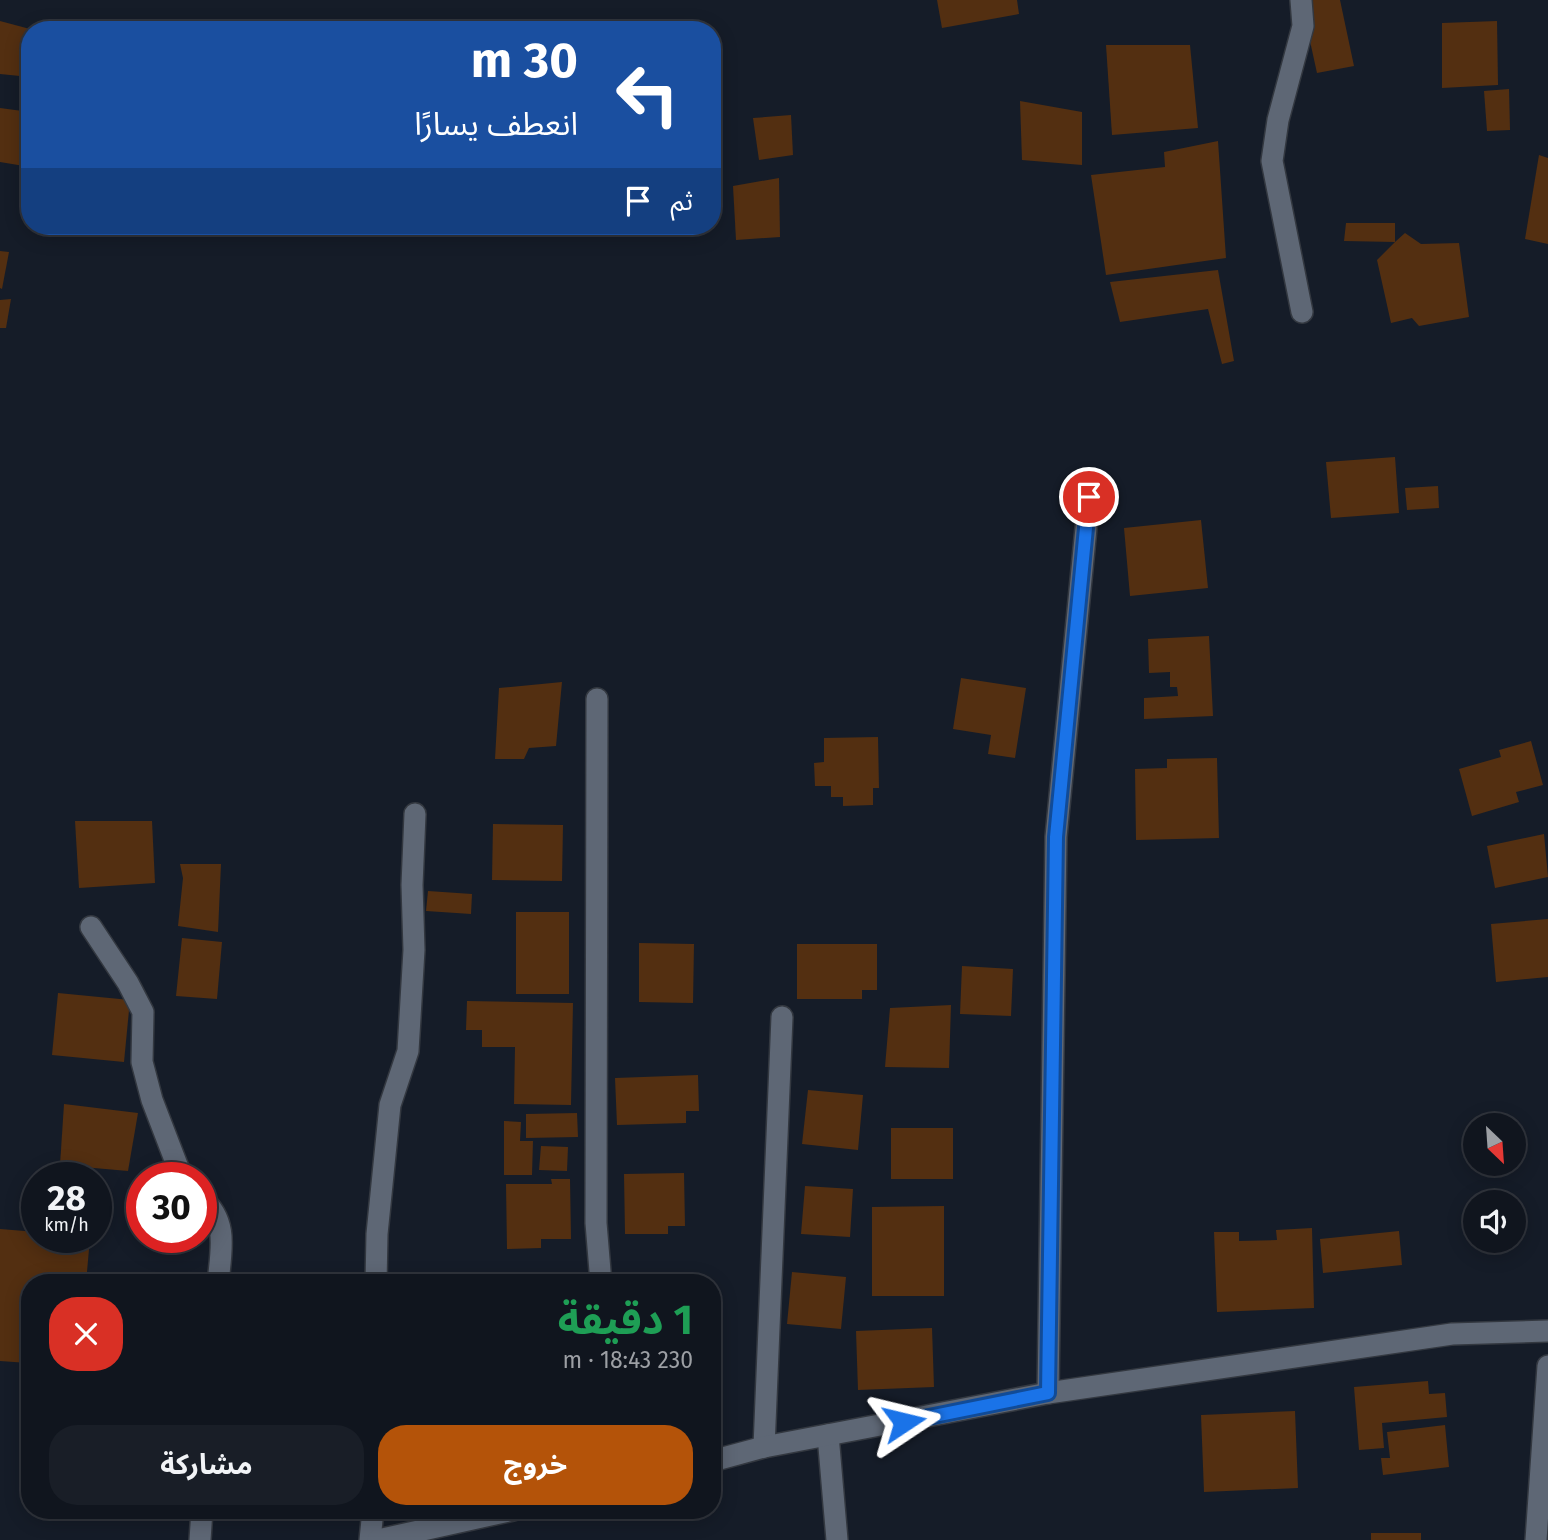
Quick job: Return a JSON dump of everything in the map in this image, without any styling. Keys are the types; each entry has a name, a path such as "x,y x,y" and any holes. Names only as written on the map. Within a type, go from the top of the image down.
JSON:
{"street":[{"path":"1301,0 1303,26 1278,120 1272,162 1301,312"},
{"path":"1048,1393 1056,837 1089,497"},
{"path":"597,699 596,1223 600,1274"},
{"path":"376,1274 377,1234 390,1105 408,1051 415,950 412,885 415,814"},
{"path":"91,928 128,983 143,1012 142,1062 152,1100 176,1162"},
{"path":"764,1447 782,1017"},
{"path":"217,1216 221,1230 219,1274"},
{"path":"721,1459 764,1447 1048,1393 1452,1334 1548,1331"},
{"path":"1536,1540 1548,1366"},
{"path":"828,1435 837,1540"},
{"path":"200,1540 201,1519"},
{"path":"370,1540 372,1519"},
{"path":"378,1540 472,1519"}],"building":[{"path":"937,0 1017,0 1019,14 942,28"},
{"path":"1301,0 1340,0 1354,66 1317,73"},
{"path":"0,21 21,27 21,76 0,74"},
{"path":"1497,21 1498,85 1442,88 1442,23"},
{"path":"1106,45 1190,45 1198,128 1112,135"},
{"path":"1509,89 1510,130 1487,131 1484,91"},
{"path":"1020,101 1082,112 1082,165 1022,160"},
{"path":"0,108 21,111 21,166 0,162"},
{"path":"791,115 793,155 759,160 753,118"},
{"path":"1218,141 1226,258 1106,275 1091,175 1165,167 1164,152"},
{"path":"1539,155 1548,158 1548,244 1525,239"},
{"path":"779,178 780,237 736,240 733,186"},
{"path":"1346,223 1395,223 1395,242 1344,241"},
{"path":"1405,233 1421,244 1459,243 1469,317 1419,326 1412,318 1391,323 1377,260"},
{"path":"0,251 9,252 2,289 0,288"},
{"path":"1218,270 1234,361 1222,364 1208,309 1120,322 1110,282"},
{"path":"11,299 6,328 0,328 0,300"},
{"path":"1395,457 1399,513 1331,518 1326,462"},
{"path":"1438,486 1439,508 1407,510 1405,488"},
{"path":"1201,520 1208,588 1130,596 1124,528"},
{"path":"1209,636 1213,716 1144,719 1144,698 1178,696 1177,687 1170,687 1170,672 1149,673 1148,639"},
{"path":"961,678 1026,688 1015,758 988,754 991,735 953,729"},
{"path":"562,682 556,746 529,748 524,759 495,759 499,688"},
{"path":"878,737 879,788 873,788 873,805 843,806 843,797 831,797 831,786 815,786 814,763 824,762 824,738"},
{"path":"1531,741 1543,785 1516,792 1519,802 1472,816 1459,769 1501,757 1499,750"},
{"path":"1217,758 1219,838 1136,840 1135,769 1167,768 1167,759"},
{"path":"75,821 152,821 155,883 79,888"},
{"path":"493,824 563,825 562,881 492,880"},
{"path":"1544,834 1548,877 1495,888 1487,846"},
{"path":"180,864 221,864 218,932 178,926 183,878"},
{"path":"428,891 472,894 471,914 426,911"},
{"path":"516,912 569,912 569,994 516,994"},
{"path":"1548,919 1548,977 1496,982 1491,924"},
{"path":"182,938 222,942 217,999 176,996"},
{"path":"639,943 694,944 693,1003 639,1002"},
{"path":"797,944 877,944 877,990 862,990 862,999 797,999"},
{"path":"962,966 1013,969 1011,1016 960,1014"},
{"path":"58,993 130,1000 124,1062 52,1055"},
{"path":"467,1001 573,1003 571,1105 514,1104 515,1047 482,1047 482,1030 466,1030"},
{"path":"951,1005 949,1068 885,1067 890,1008"},
{"path":"698,1075 699,1111 686,1111 686,1123 617,1125 615,1078"},
{"path":"808,1090 863,1095 858,1150 802,1144"},
{"path":"64,1104 138,1113 126,1171 112,1170 112,1162 60,1162"},
{"path":"577,1113 578,1137 526,1138 526,1114"},
{"path":"504,1121 521,1122 520,1141 533,1141 532,1175 504,1175"},
{"path":"891,1128 953,1128 953,1179 891,1179"},
{"path":"541,1146 568,1147 567,1171 539,1170"},
{"path":"684,1173 685,1226 668,1226 668,1234 625,1234 624,1174"},
{"path":"551,1179 570,1179 571,1239 541,1239 541,1248 507,1249 506,1184 552,1184"},
{"path":"805,1186 853,1189 850,1237 801,1234"},
{"path":"944,1206 944,1296 872,1296 872,1207"},
{"path":"1312,1228 1314,1308 1217,1312 1214,1232 1239,1232 1239,1241 1277,1240 1276,1230"},
{"path":"0,1229 21,1231 21,1253 89,1253 87,1274 21,1274 21,1362 0,1361"},
{"path":"1399,1231 1402,1265 1323,1273 1320,1239"},
{"path":"792,1272 846,1277 841,1329 787,1324"},
{"path":"932,1328 934,1387 858,1390 856,1331"},
{"path":"1428,1381 1429,1394 1445,1393 1447,1417 1382,1423 1384,1448 1359,1450 1354,1387"},
{"path":"1295,1411 1298,1488 1204,1492 1201,1415"},
{"path":"1445,1425 1449,1467 1383,1475 1381,1458 1390,1458 1387,1432"},
{"path":"1371,1533 1421,1533 1421,1540 1371,1540"}],"route":[{"path":"904,1422 1048,1393 1056,837 1089,497"}]}
